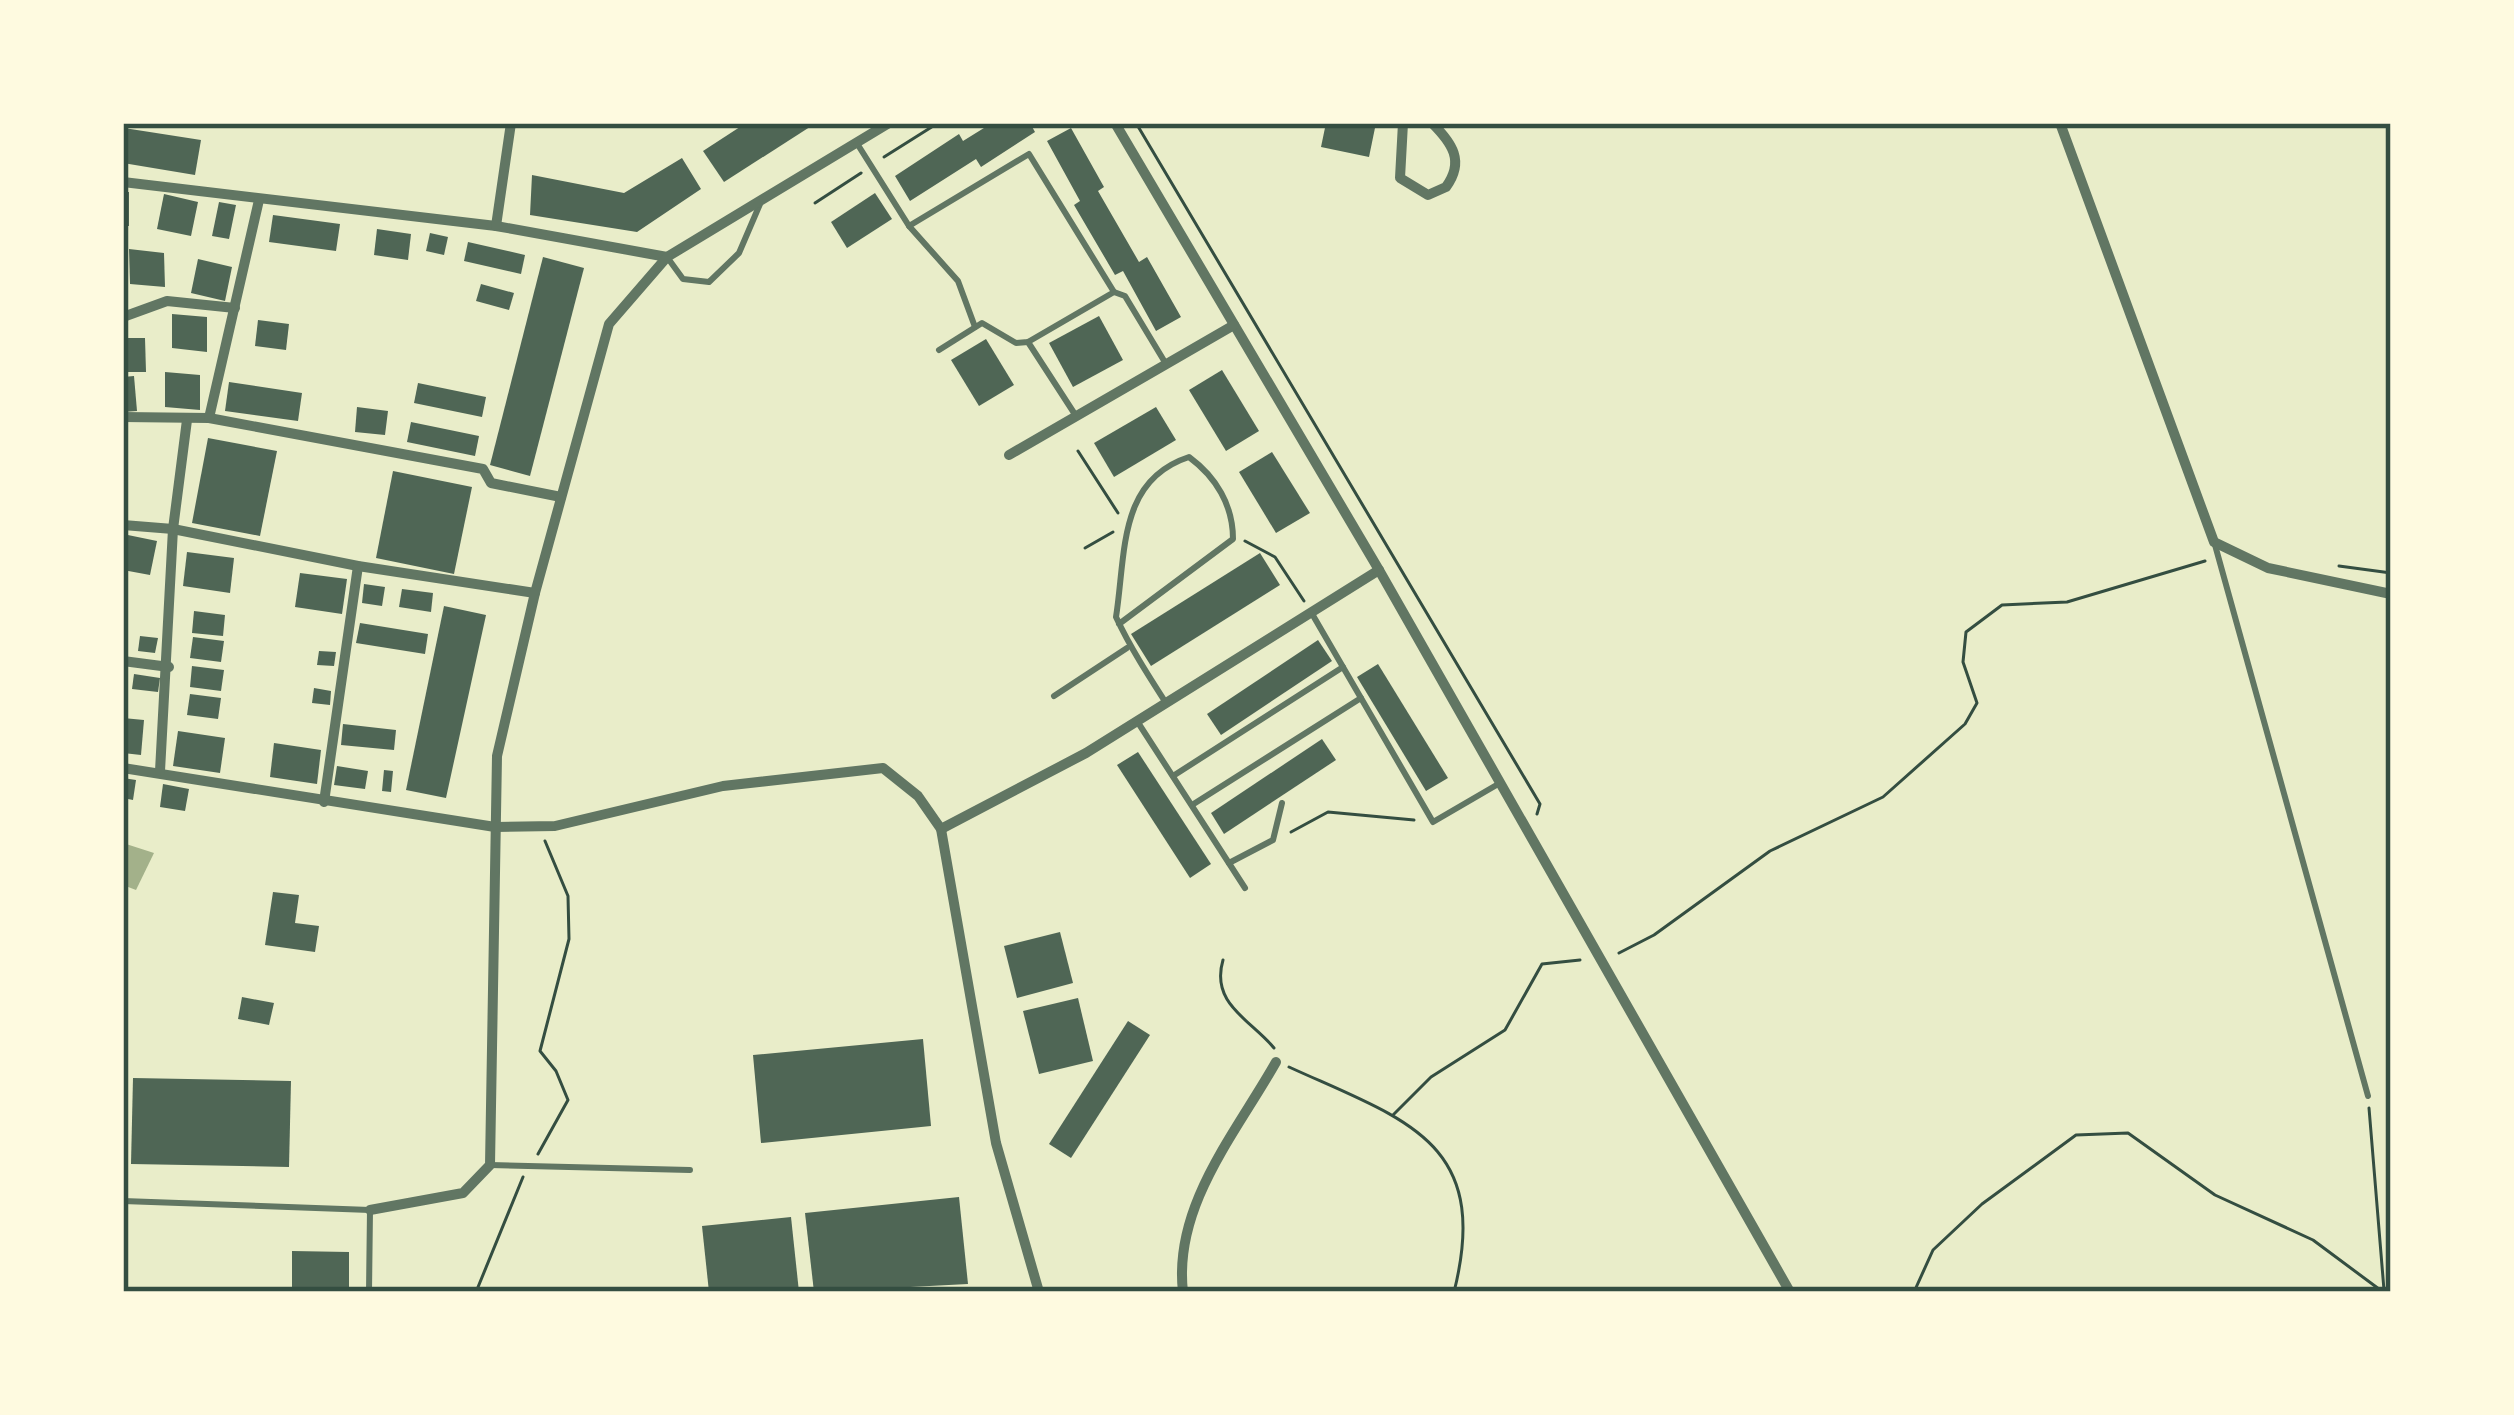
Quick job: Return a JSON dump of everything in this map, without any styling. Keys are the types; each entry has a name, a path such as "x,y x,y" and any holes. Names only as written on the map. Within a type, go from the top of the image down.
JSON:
{"street":[{"path":"496,226 512,123"},
{"path":"856,123 860,141"},
{"path":"370,1210 463,1193 490,1165 497,756 535,593 609,324 667,257 889,123"},
{"path":"1115,123 1378,570 1790,1292"},
{"path":"1403,123 1400,178 1428,195 1447,187 1457,164 1455,151 1432,123"},
{"path":"2060,123 2214,542 2268,568 2391,594"},
{"path":"123,182 496,226 667,257"},
{"path":"209,418 259,200"},
{"path":"123,317 167,301 235,308"},
{"path":"1010,455 1234,325"},
{"path":"123,417 209,418 483,469 491,483 561,497"},
{"path":"160,770 169,667 172,529 187,420"},
{"path":"123,525 172,529 358,566 535,593"},
{"path":"324,802 358,566"},
{"path":"940,830 1137,721 1378,570"},
{"path":"123,661 169,667"},
{"path":"123,768 160,770 324,802 495,827 539,826 723,786 883,768 918,796 940,830 996,1143 1039,1292"},
{"path":"1184,1292 1181,1271 1191,1207 1276,1062"}],"lane":[{"path":"860,141 909,226 958,281 975,327"},
{"path":"909,226 1029,154 1114,292 1125,296 1166,364"},
{"path":"667,257 683,279 709,282 739,254 762,201"},
{"path":"939,350 982,322 1016,343 1028,342 1114,292"},
{"path":"1028,342 1076,416"},
{"path":"1119,624 1233,539 1228,506 1209,471 1189,457 1159,467 1142,485 1130,522 1119,624 1166,703"},
{"path":"2214,542 2368,1096"},
{"path":"1311,612 1433,822 1499,783"},
{"path":"1054,695 1126,648"},
{"path":"1173,776 1343,667"},
{"path":"1192,806 1361,698"},
{"path":"1137,721 1245,888"},
{"path":"1229,863 1273,840 1282,803"},
{"path":"490,1165 690,1170"},
{"path":"123,1201 370,1210 369,1292"}],"path":[{"path":"1136,123 1540,804 1530,836"},
{"path":"1078,451 1126,525 1085,548"},
{"path":"1233,539 1275,557 1311,612"},
{"path":"1393,1115 1431,1077 1505,1030 1542,964 1601,960 1654,935 1770,851 1883,797 1964,724 1977,703 1964,662 1966,632 2002,605 2067,602 2218,558"},
{"path":"1290,832 1328,812 1398,820"},
{"path":"476,1292 513,1195 561,1121 568,1100 556,1071 540,1051 569,939 568,896 539,826"},
{"path":"1223,960 1222,993 1229,1006 1269,1041 1276,1062 1393,1115 1440,1151 1466,1203 1454,1292"},
{"path":"2368,1096 2384,1292"},
{"path":"1915,1292 1933,1250 1982,1204 2076,1136 2128,1132 2215,1195 2313,1240 2384,1292"}],"shaded area":[{"path":"123,843 154,853 136,890 123,885"}],"building":[{"path":"746,123 816,123 724,182 703,151"},
{"path":"992,123 1030,123 1035,132 981,167 976,159 910,201 895,176 959,134 963,141"},
{"path":"1326,123 1376,123 1369,157 1321,147"},
{"path":"124,128 201,140 195,175 123,163"},
{"path":"1071,128 1104,187 1098,191 1139,262 1147,257 1181,317 1156,331 1123,271 1115,275 1074,205 1080,201 1047,141"},
{"path":"682,158 701,189 637,232 530,215 532,175 624,193"},
{"path":"123,192 129,192 129,226 123,226"},
{"path":"875,193 892,219 847,248 831,222"},
{"path":"164,194 198,202 191,236 157,229"},
{"path":"219,202 236,205 229,239 212,236"},
{"path":"273,215 340,224 336,251 269,242"},
{"path":"377,229 411,234 408,260 374,255"},
{"path":"430,233 448,237 444,255 426,251"},
{"path":"468,242 525,255 521,274 464,261"},
{"path":"129,249 164,253 165,287 130,284"},
{"path":"543,257 584,268 530,476 490,465"},
{"path":"198,259 232,267 225,301 191,293"},
{"path":"481,284 514,293 509,310 476,301"},
{"path":"172,314 207,317 207,352 172,348"},
{"path":"1099,316 1123,360 1073,387 1049,343"},
{"path":"258,320 289,324 286,350 255,346"},
{"path":"128,338 145,338 146,372 128,372"},
{"path":"986,339 1014,385 979,406 951,360"},
{"path":"1222,370 1259,431 1226,451 1189,390"},
{"path":"165,372 200,375 200,410 165,407"},
{"path":"134,376 137,411 123,412 123,377"},
{"path":"229,382 302,393 298,421 225,411"},
{"path":"418,383 486,397 482,417 414,403"},
{"path":"357,407 388,411 385,435 355,432"},
{"path":"1156,407 1176,440 1114,477 1094,443"},
{"path":"411,422 479,436 475,456 407,442"},
{"path":"208,438 277,451 260,536 192,523"},
{"path":"1272,452 1310,513 1276,533 1239,472"},
{"path":"393,471 472,487 454,574 376,558"},
{"path":"123,534 157,541 150,575 123,570"},
{"path":"187,552 234,558 230,593 183,586"},
{"path":"1260,553 1280,585 1151,666 1131,634"},
{"path":"300,573 347,579 342,614 295,607"},
{"path":"364,584 385,587 382,606 362,603"},
{"path":"402,589 433,593 431,612 399,607"},
{"path":"444,606 486,615 446,798 406,790"},
{"path":"194,611 225,615 223,636 192,633"},
{"path":"360,623 428,634 425,654 356,643"},
{"path":"140,636 158,638 155,653 138,651"},
{"path":"193,637 224,641 221,662 190,658"},
{"path":"1318,640 1332,661 1221,735 1207,714"},
{"path":"319,651 336,652 334,666 317,665"},
{"path":"1378,664 1448,778 1426,791 1357,677"},
{"path":"192,666 224,670 221,691 190,687"},
{"path":"134,674 160,678 158,692 132,689"},
{"path":"314,688 331,691 330,705 312,703"},
{"path":"190,694 221,698 218,719 187,715"},
{"path":"123,718 144,720 141,755 123,753"},
{"path":"343,724 396,730 394,750 341,745"},
{"path":"178,731 225,738 220,773 173,766"},
{"path":"1322,739 1336,760 1224,834 1211,813"},
{"path":"274,743 321,750 317,784 270,777"},
{"path":"1138,752 1211,864 1190,878 1117,765"},
{"path":"337,766 368,771 365,789 334,785"},
{"path":"384,770 393,771 391,792 382,791"},
{"path":"123,778 136,780 133,800 123,798"},
{"path":"163,784 189,789 185,811 160,807"},
{"path":"273,892 299,895 295,923 319,926 315,952 265,945"},
{"path":"1060,932 1073,983 1017,998 1004,946"},
{"path":"242,997 274,1003 269,1025 238,1019"},
{"path":"1078,998 1093,1061 1039,1074 1023,1011"},
{"path":"1128,1021 1150,1035 1071,1158 1049,1144"},
{"path":"923,1039 931,1126 761,1143 753,1055"},
{"path":"133,1078 291,1081 289,1167 131,1164"},
{"path":"959,1197 968,1284 814,1292 805,1213"},
{"path":"791,1217 799,1292 709,1292 702,1226"},
{"path":"292,1251 349,1252 349,1292 292,1292"}]}
